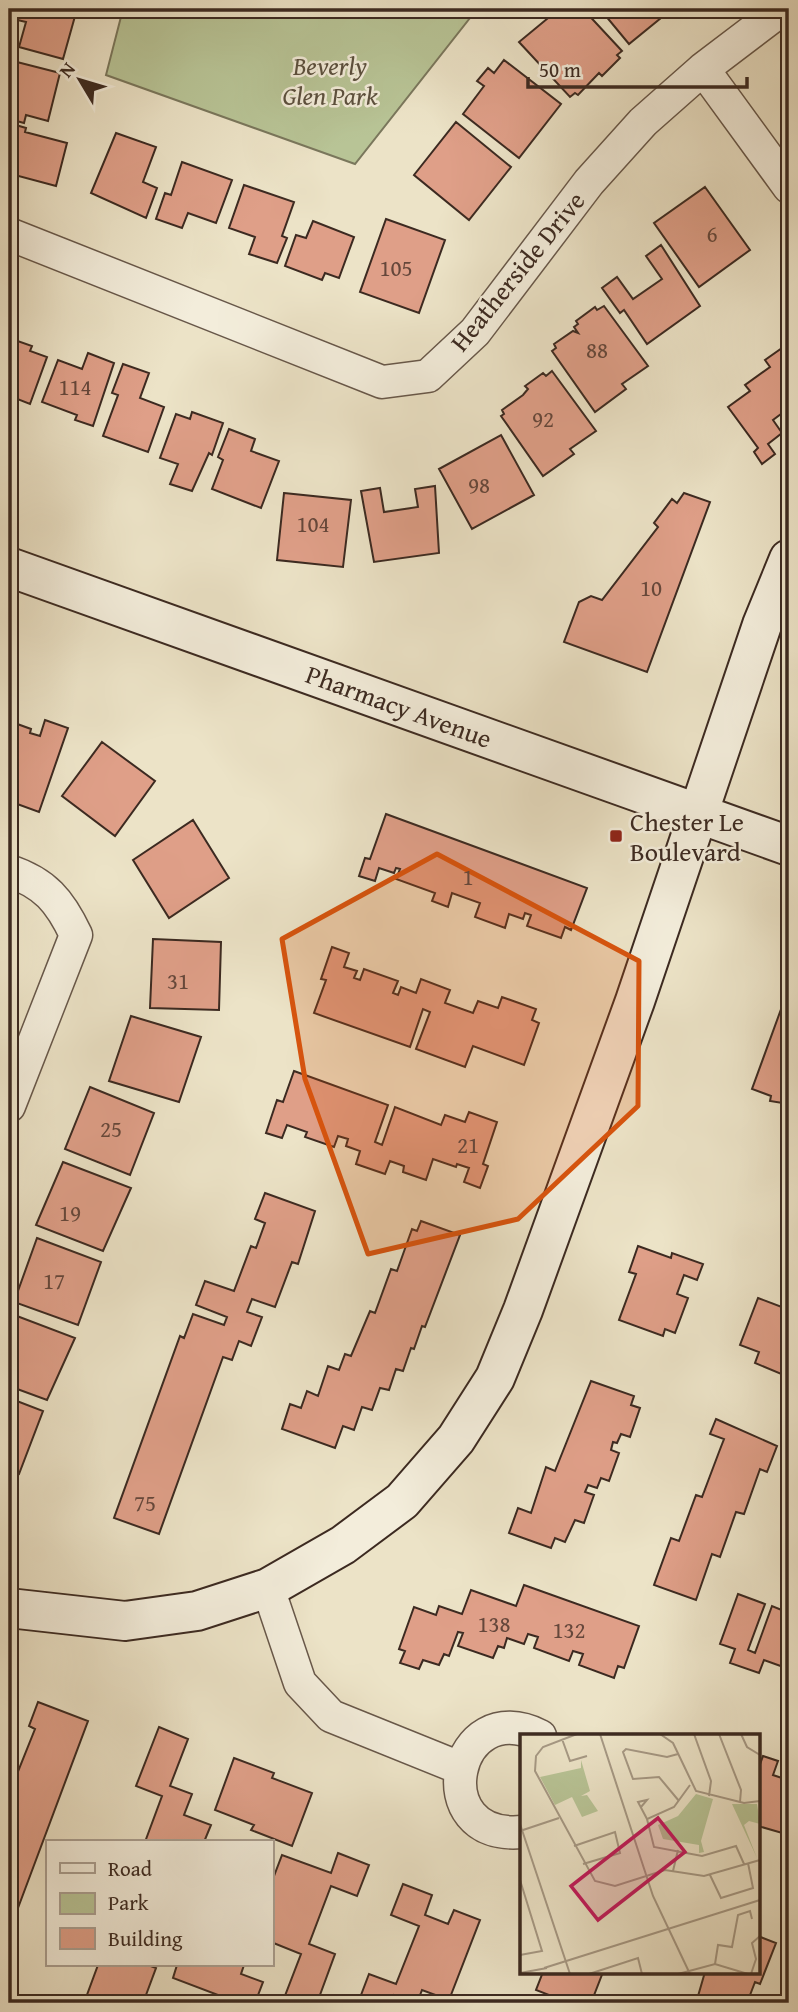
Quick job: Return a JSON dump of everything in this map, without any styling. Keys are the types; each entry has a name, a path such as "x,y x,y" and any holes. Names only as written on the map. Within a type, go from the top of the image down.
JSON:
{"street":[{"name":"Heatherside Drive","path":"9,234 382,382 428,376 475,332 589,182 642,122 703,69 782,9"},
{"path":"703,69 789,187"},
{"path":"9,1608 125,1621 197,1611 268,1588 343,1545 402,1501 456,1439 495,1378 595,1115 762,625 789,559"},
{"name":"Pharmacy Avenue","path":"9,567 789,846"},
{"path":"9,871 26,877 62,905 76,935 9,1106"},
{"path":"268,1588 299,1683 331,1716 460,1768"},
{"path":"520,1832 492,1830 478,1822 461,1796 460,1768 467,1752 478,1739 494,1730 510,1727 528,1729 538,1734"}],"highlighted area":[{"path":"437,854 639,961 638,1106 518,1219 368,1254 305,1079 282,939"}],"green space":[{"name":"Beverly Glen Park","path":"123,9 477,9 355,164 106,75"}],"building":[{"path":"10,9 77,9 63,59 19,47 26,22 9,18"},
{"path":"559,9 583,9 622,51 617,55 620,58 602,76 599,73 578,95 575,93 570,97 519,42"},
{"path":"600,9 672,9 629,44"},
{"path":"504,60 561,104 519,158 463,114 484,86 477,81 488,68 494,73"},
{"path":"13,61 60,73 48,121 26,115 24,123 9,119 9,76"},
{"path":"456,122 511,167 469,220 414,175"},
{"path":"9,123 26,128 25,132 67,143 56,186 15,175 15,178 9,177"},
{"path":"116,133 156,147 143,182 157,188 146,218 91,193"},
{"path":"182,162 232,180 216,223 188,213 182,228 156,219 165,193 171,195"},
{"path":"244,185 294,202 282,236 287,238 277,263 249,254 255,237 229,228"},
{"path":"705,187 750,250 699,287 654,223"},
{"path":"386,219 445,240 419,313 360,292"},
{"path":"313,221 354,237 339,278 325,273 322,280 285,266 296,235 306,238"},
{"path":"661,245 700,306 647,344 624,310 620,313 602,288 617,277 633,299 662,279 646,256"},
{"path":"604,306 648,366 622,384 626,389 595,412 552,351 556,348 554,344 573,331 578,333 574,327 578,324 576,321 595,307 597,310"},
{"path":"9,338 32,346 30,351 47,357 30,404 10,396 9,401"},
{"path":"789,343 789,408 773,420 782,433 768,444 775,454 762,464 754,452 758,448 728,407 750,391 745,385 770,367 765,360"},
{"path":"88,353 114,363 93,426 75,420 77,415 42,402 58,360 82,369"},
{"path":"123,364 149,373 140,398 164,407 148,452 103,436 118,395 112,393"},
{"path":"552,371 596,431 570,449 574,454 543,476 501,416 504,414 502,410 528,389 525,386 543,373 546,376"},
{"path":"192,412 223,423 212,455 209,453 192,491 170,484 178,464 160,458 176,414 190,419"},
{"path":"229,429 255,439 251,451 279,461 261,508 212,489 223,460 218,457"},
{"path":"501,435 534,495 472,529 439,469"},
{"path":"435,486 439,553 374,562 361,491 380,488 384,512 418,507 415,489"},
{"path":"284,493 351,500 343,567 277,560"},
{"path":"684,493 710,502 647,672 564,642 579,602 591,596 602,600 658,527 654,523 672,499 677,503"},
{"path":"45,720 68,728 39,812 9,801 9,721 31,729 30,733 40,736"},
{"path":"102,742 155,781 115,836 62,796"},
{"path":"386,814 587,888 571,930 565,927 561,938 527,926 531,915 525,913 523,919 509,914 505,928 475,917 480,903 452,893 448,907 432,901 435,893 396,879 400,869 396,868 394,873 379,868 375,881 359,876 365,858 370,859"},
{"path":"193,820 229,878 169,918 133,860"},
{"path":"153,939 221,942 219,1010 150,1008"},
{"path":"332,947 349,953 344,967 357,971 354,978 360,980 364,969 398,981 393,993 398,995 401,987 416,993 421,979 450,990 445,1003 473,1013 478,1001 498,1008 502,997 536,1009 532,1020 539,1023 524,1065 473,1046 465,1067 416,1049 430,1012 423,1009 410,1047 314,1013 326,980 321,979"},
{"path":"784,1001 789,1003 789,1104 770,1101 771,1096 752,1089"},
{"path":"131,1016 201,1037 179,1102 109,1081"},
{"path":"294,1071 388,1105 375,1142 382,1145 395,1107 441,1125 445,1115 465,1122 469,1112 497,1122 483,1164 488,1166 480,1188 464,1182 469,1168 457,1164 456,1167 433,1159 426,1180 403,1172 404,1166 390,1161 385,1174 356,1164 360,1151 346,1146 348,1139 338,1136 334,1147 305,1137 307,1132 287,1125 282,1138 266,1133 277,1100 283,1102"},
{"path":"90,1087 154,1113 130,1175 65,1149"},
{"path":"63,1162 131,1188 103,1251 36,1225"},
{"path":"265,1193 315,1211 298,1264 292,1262 275,1307 252,1299 247,1312 262,1317 251,1346 239,1341 232,1360 223,1357 159,1534 114,1518 180,1336 184,1338 193,1314 224,1325 227,1317 196,1305 205,1281 234,1291 251,1246 256,1248 265,1223 255,1219"},
{"path":"421,1221 460,1235 425,1327 422,1326 414,1349 411,1348 403,1371 396,1369 389,1390 380,1388 372,1410 362,1407 354,1430 343,1426 335,1448 282,1429 290,1404 301,1408 307,1391 318,1396 328,1366 339,1370 345,1354 351,1356 370,1311 375,1313 391,1269 397,1271 412,1229 417,1231"},
{"path":"37,1238 101,1262 78,1325 14,1302"},
{"path":"638,1246 671,1258 672,1253 703,1264 697,1280 684,1275 677,1294 688,1298 675,1333 665,1329 663,1336 619,1320 636,1274 629,1272"},
{"path":"758,1298 787,1309 789,1306 789,1366 786,1376 755,1363 759,1352 740,1345"},
{"path":"9,1313 75,1338 47,1400 9,1386"},
{"path":"591,1381 634,1396 631,1405 640,1408 630,1437 621,1434 617,1443 613,1442 611,1450 619,1453 609,1481 601,1478 597,1488 588,1485 585,1492 594,1495 584,1523 575,1520 565,1542 555,1538 551,1548 509,1533 518,1508 531,1513 546,1467 555,1471"},
{"path":"9,1398 43,1411 19,1474 9,1470"},
{"path":"716,1419 777,1446 767,1472 760,1469 744,1514 736,1512 720,1557 712,1554 696,1600 654,1585 671,1538 679,1541 696,1495 702,1497 724,1439 710,1434"},
{"path":"524,1585 639,1626 624,1668 618,1666 614,1678 579,1665 583,1654 573,1651 569,1661 534,1648 538,1637 528,1634 524,1644 507,1638 504,1648 498,1646 493,1658 458,1646 463,1633 458,1632 449,1656 444,1654 439,1665 423,1660 419,1669 400,1663 405,1651 399,1649 414,1607 436,1615 439,1606 462,1614 471,1590 516,1606"},
{"path":"738,1594 765,1604 748,1650 755,1653 772,1606 789,1613 789,1669 764,1660 759,1673 730,1663 735,1649 720,1644"},
{"path":"38,1702 88,1721 9,1932 9,1783 13,1784 35,1729 29,1726"},
{"path":"159,1727 188,1739 170,1786 192,1794 184,1815 211,1825 205,1840 146,1840 162,1796 136,1786"},
{"path":"763,1756 778,1761 773,1775 788,1780 785,1786 789,1788 789,1835 760,1827 760,1764"},
{"path":"234,1758 274,1773 272,1778 312,1793 292,1846 251,1830 254,1825 215,1810"},
{"path":"338,1853 369,1865 357,1896 331,1886 309,1944 335,1954 317,2003 288,2003 283,2001 301,1954 273,1943 273,1879 282,1855 331,1873"},
{"path":"403,1884 432,1895 425,1915 448,1924 454,1910 480,1920 449,2000 422,1990 417,2003 394,1995 391,2003 358,2003 369,1974 396,1984 419,1926 391,1915"},
{"path":"760,1937 776,1943 760,1984 755,1982 747,2003 696,2003 704,1974 760,1974"},
{"path":"98,1966 156,1968 143,2003 84,2003"},
{"path":"177,1966 244,1966 241,1974 263,1982 255,2003 239,2003 173,1978"},
{"path":"542,1974 602,1974 591,2003 561,2003 562,2000 536,1990"}],"place":[{"name":"Chester Le Boulevard","path":"616,836"}]}
